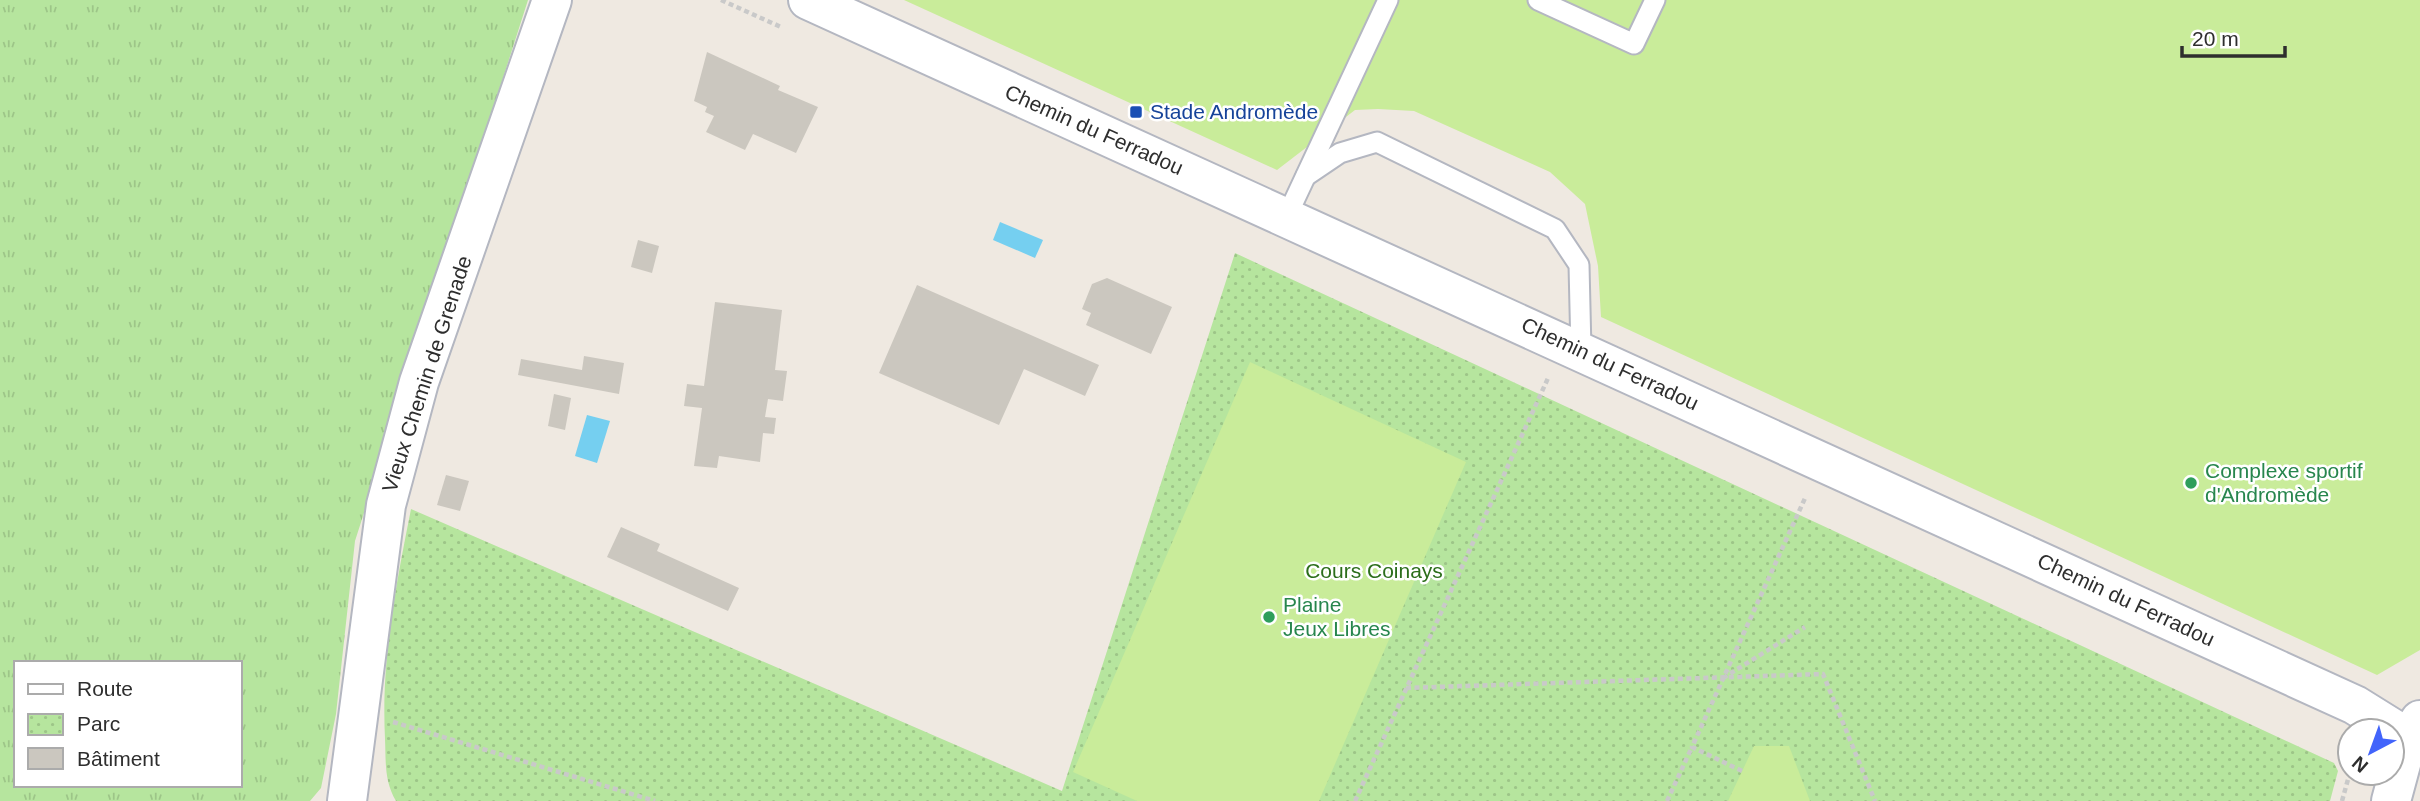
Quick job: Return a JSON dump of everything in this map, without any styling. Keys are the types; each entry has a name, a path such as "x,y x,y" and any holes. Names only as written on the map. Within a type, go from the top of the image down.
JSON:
{"street":[{"name":"Vieux Chemin de Grenade","path":"347,801 370,611 389,492 419,382 552,0"},
{"name":"Chemin du Ferradou","path":"808,0 2355,705 2414,729"},
{"path":"2391,801 2414,729"}],"lane":[{"path":"1286,218 1388,0"},
{"path":"1538,0 1634,44 1655,0"},
{"path":"1306,176 1340,153 1377,142 1555,229 1579,265 1572,346"}],"path":[{"path":"1355,801 1406,688 1572,346"},
{"path":"1667,801 1807,494"},
{"path":"1723,678 1804,627"},
{"path":"1406,688 1823,674 1875,801"},
{"path":"360,701 377,704 378,718 655,801"},
{"path":"1692,747 1742,771"}],"green space":[{"path":"0,0 528,0 355,541 336,714 321,788 310,801 0,801"},
{"name":"Complexe sportif d'Andromède","path":"904,0 2420,0 2420,650 2377,675 1601,317 1598,266 1585,204 1550,172 1414,111 1355,110 1277,170"},
{"name":"Cours Coinays","path":"1235,253 2334,763 2336,767 2330,801 396,801 386,771 385,680 395,594 411,509 1062,791"},
{"name":"Plaine Jeux Libres","path":"1250,362 1466,462 1319,801 1137,801 1073,772"},
{"path":"1754,746 1789,746 1810,801 1728,801"}],"water":[{"path":"1000,222 1043,240 1035,258 993,240"},
{"path":"587,415 610,421 597,463 575,456"}],"building":[{"path":"707,52 780,86 778,90 818,107 796,153 753,134 745,150 706,132 714,116 705,112 707,107 694,101"},
{"path":"638,240 659,246 652,273 631,267"},
{"path":"1107,278 1172,307 1151,354 1086,325 1091,313 1082,309 1092,284"},
{"path":"917,285 1099,365 1085,396 1024,369 999,425 879,373"},
{"path":"715,302 782,310 775,370 787,371 783,401 768,399 765,417 776,418 774,434 763,433 760,462 719,456 717,468 694,466 702,408 684,406 687,384 704,386"},
{"path":"584,356 624,363 619,394 518,375 521,359 582,370"},
{"path":"554,394 571,398 565,430 548,426"},
{"path":"446,475 469,481 460,511 437,505"},
{"path":"621,527 660,544 657,551 739,588 728,611 607,557"}],"place":[{"name":"Stade Andromède","path":"1136,112"},
{"name":"Complexe sportif d'Andromède","path":"2191,483"},
{"name":"Plaine Jeux Libres","path":"1269,617"}]}
